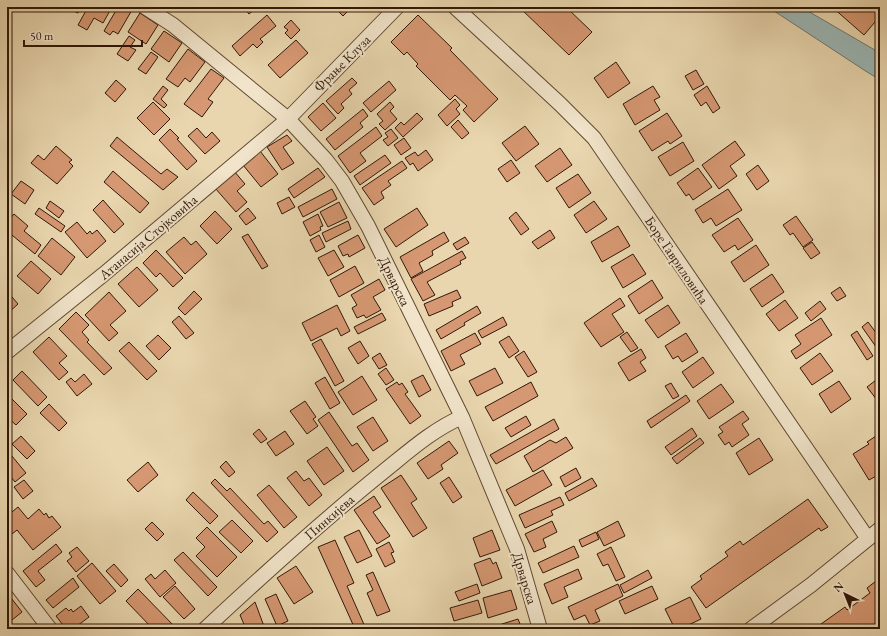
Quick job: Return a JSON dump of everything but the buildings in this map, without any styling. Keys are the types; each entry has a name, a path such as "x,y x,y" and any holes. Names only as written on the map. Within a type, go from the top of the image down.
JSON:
{"street":[{"name":"Дрварска","path":"145,7 173,26 288,119 326,160 342,181 364,220 462,417 517,550 540,629"},
{"name":"Фрање Клуза","path":"288,119 397,7"},
{"name":"Боре Гавриловића","path":"455,7 560,104 594,138 868,539"},
{"name":"Атанасија Стојковића","path":"7,352 104,274 288,119"},
{"name":"Пинкијева","path":"205,629 345,502 434,431 462,417"},
{"path":"751,629 811,585 880,529"},
{"path":"7,573 50,629"}],"water":[{"path":"768,7 801,7 880,53 880,80 864,70"}]}
